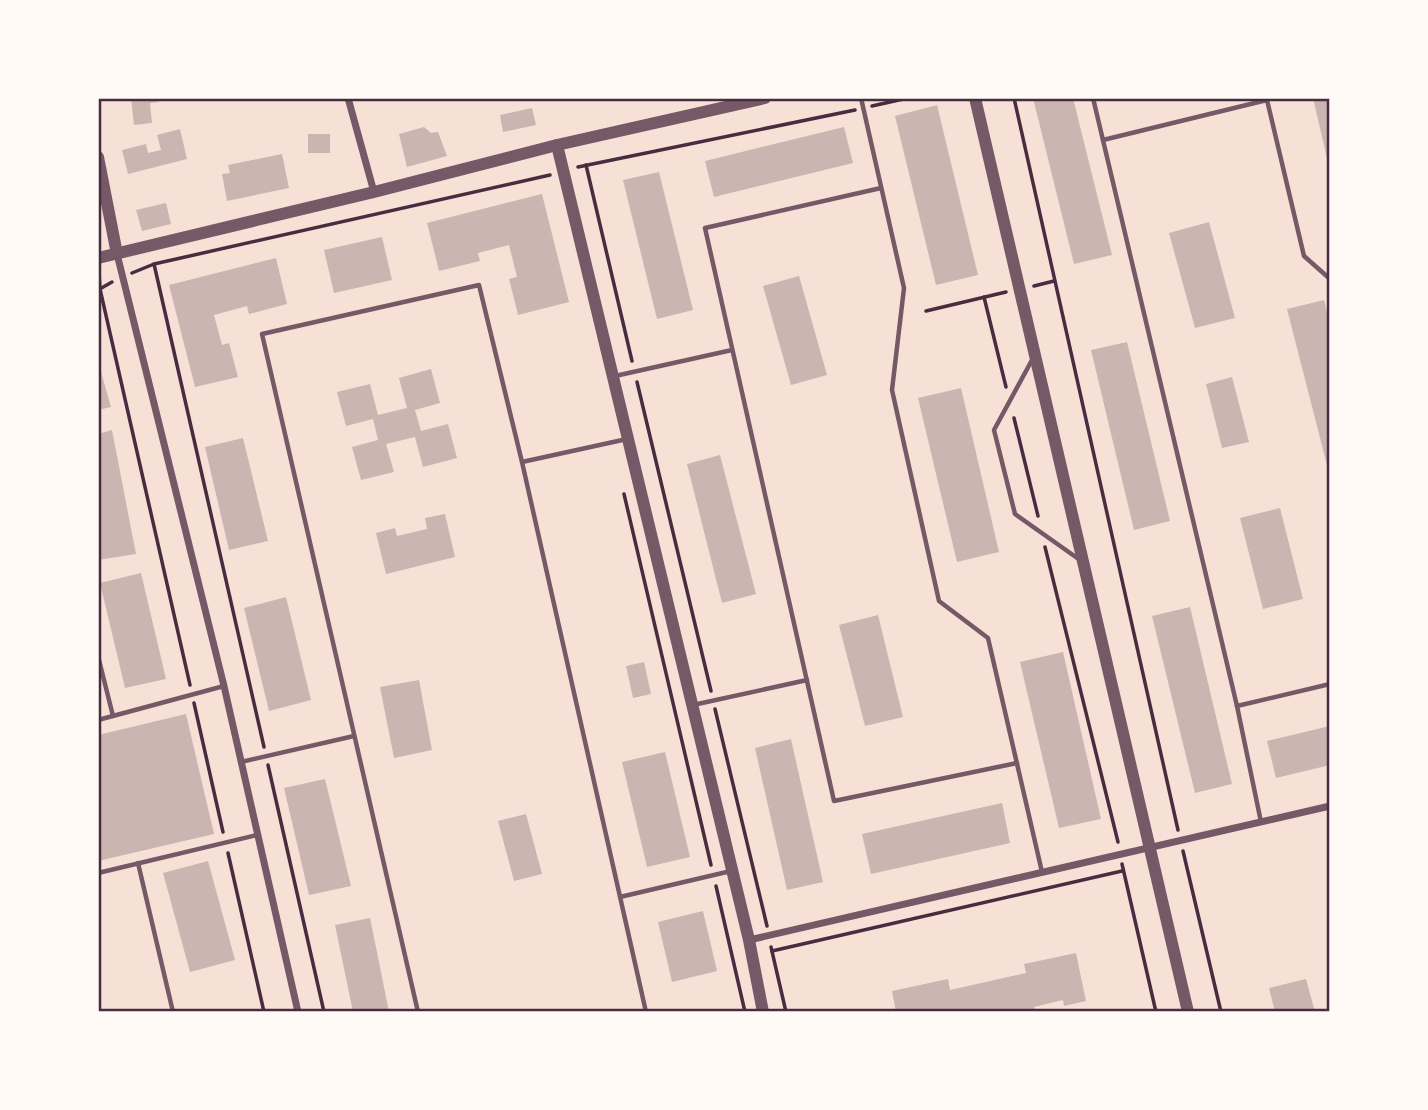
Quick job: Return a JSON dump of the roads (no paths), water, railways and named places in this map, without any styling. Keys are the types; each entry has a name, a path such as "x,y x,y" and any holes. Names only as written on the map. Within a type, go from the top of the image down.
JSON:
{"street":[{"path":"348,98 374,192"},
{"path":"98,258 557,145 765,98"},
{"path":"975,98 1188,1012"},
{"path":"557,145 749,940 763,1012"},
{"path":"98,157 117,254 224,686 298,1012"},
{"path":"749,940 1330,806"}],"lane":[{"path":"861,98 904,288 892,390 939,601 988,638 1042,872"},
{"path":"1093,98 1237,706 1261,822"},
{"path":"1103,140 1267,100 1304,256 1330,279"},
{"path":"881,188 705,228 834,801 1017,763"},
{"path":"418,1012 262,334 479,285 522,462 646,1012"},
{"path":"614,376 732,350"},
{"path":"1034,356 994,430 1015,514 1082,562"},
{"path":"522,462 629,439"},
{"path":"98,656 114,716"},
{"path":"692,705 807,680"},
{"path":"1237,706 1330,684"},
{"path":"98,720 224,686"},
{"path":"241,762 354,736"},
{"path":"98,873 258,835"},
{"path":"138,863 173,1012"},
{"path":"620,897 732,870"}]}
